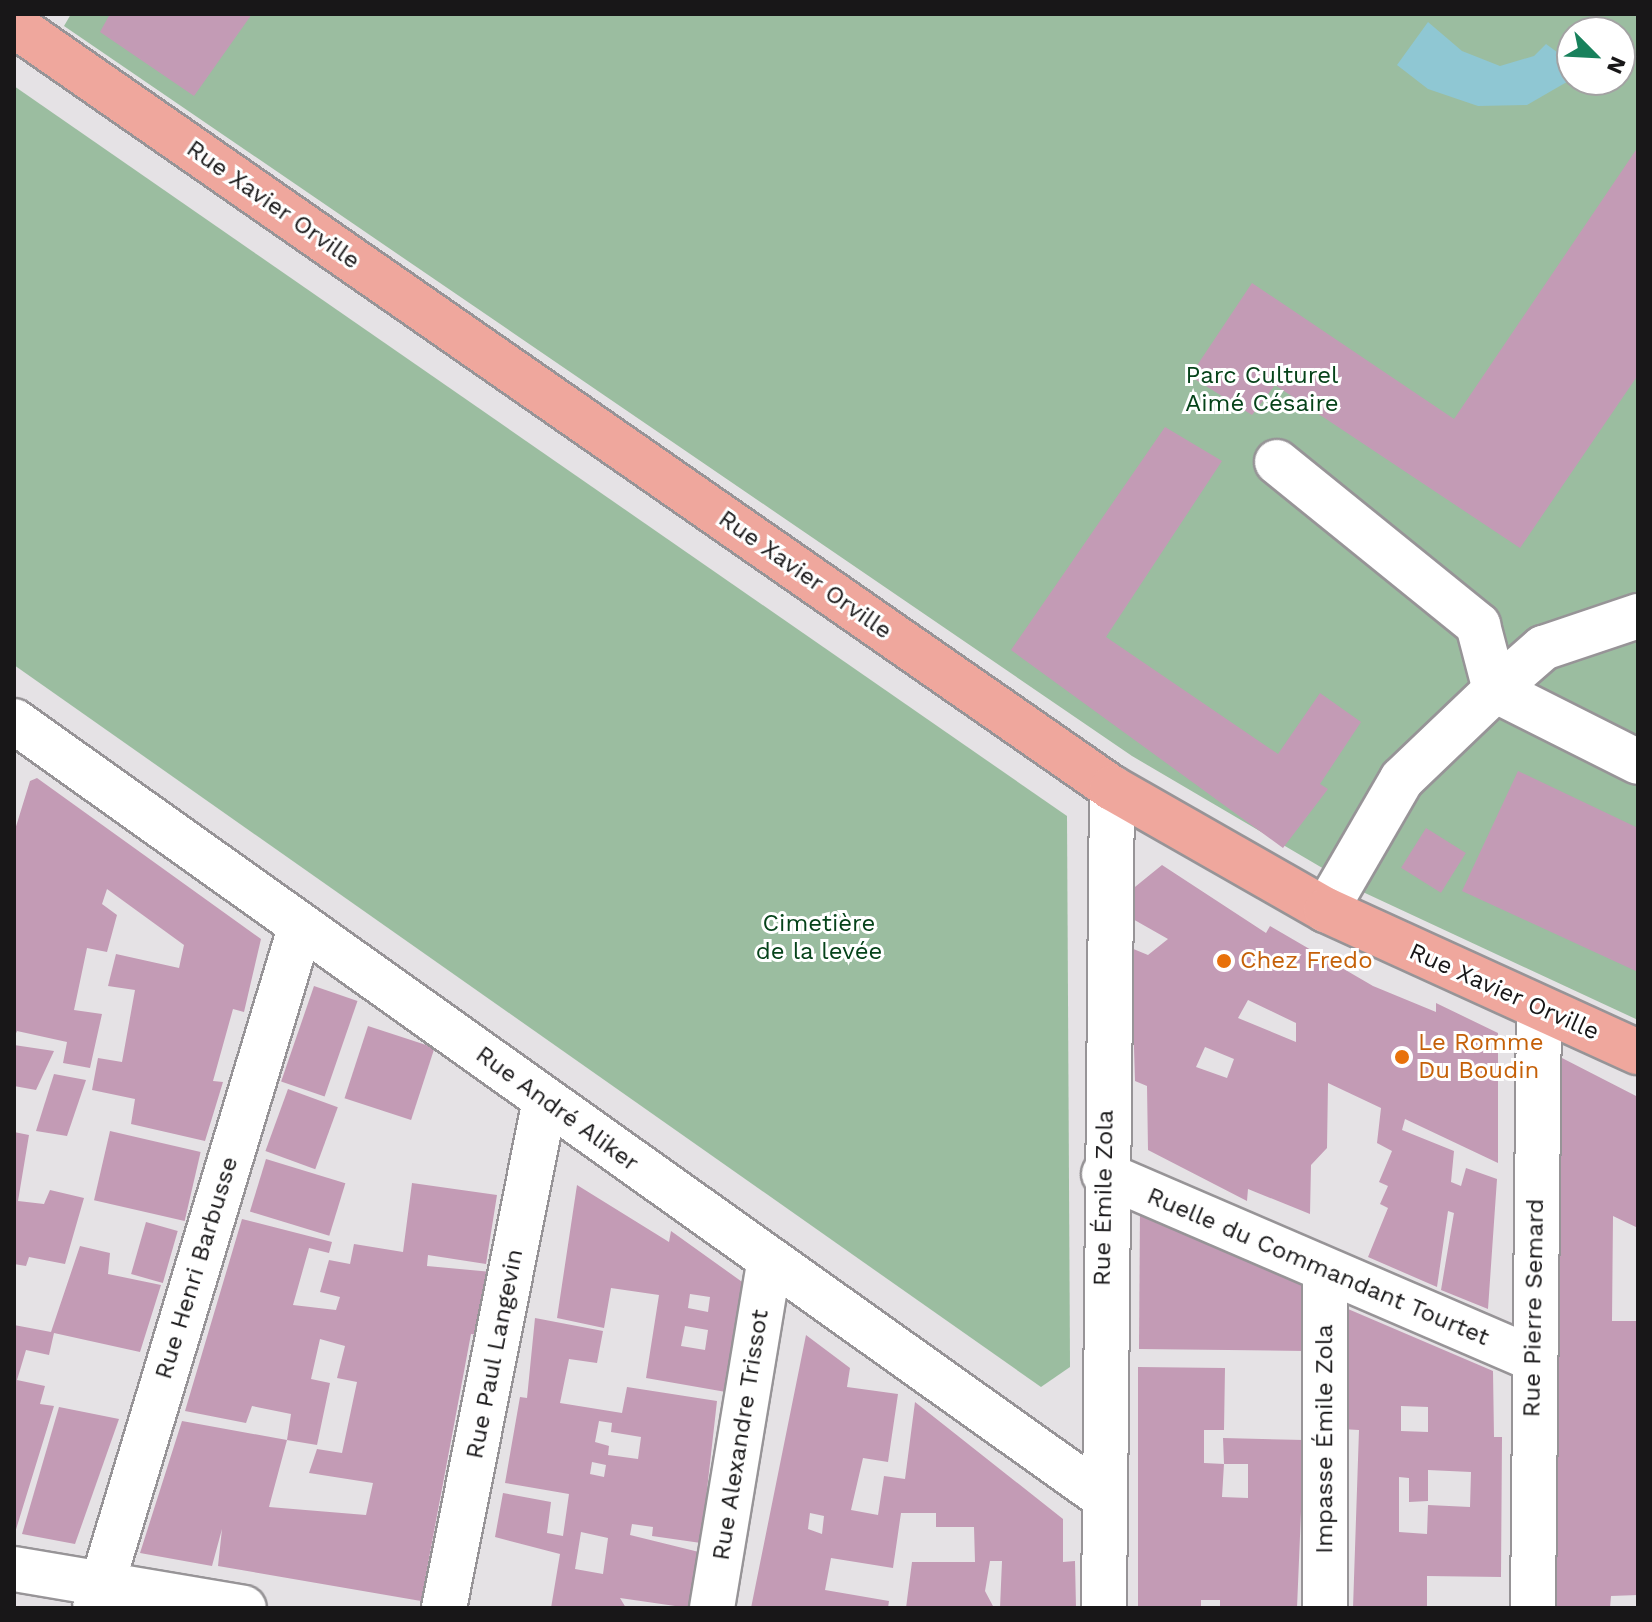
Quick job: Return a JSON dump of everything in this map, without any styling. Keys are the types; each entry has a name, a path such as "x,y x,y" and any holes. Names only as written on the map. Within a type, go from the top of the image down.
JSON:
{"main road":[{"name":"Rue Xavier Orville","path":"14,25 1112,788 1326,910 1638,1052"}],"street":[{"path":"1277,462 1478,625 1495,690 1638,762"},
{"path":"1326,910 1402,779 1495,690 1543,648 1638,616"},
{"name":"Rue André Aliker","path":"15,724 1102,1496"},
{"name":"Rue Émile Zola","path":"1104,1608 1104,1174 1112,788"},
{"name":"Rue Henri Barbusse","path":"98,1596 300,928"},
{"name":"Rue Pierre Semard","path":"1533,1608 1533,1359 1539,1009"},
{"name":"Rue Paul Langevin","path":"444,1608 545,1100"},
{"name":"Ruelle du Commandant Tourtet","path":"1104,1174 1533,1359"},
{"name":"Rue Alexandre Trissot","path":"712,1608 769,1262"},
{"name":"Impasse Émile Zola","path":"1325,1270 1325,1608"},
{"path":"14,1569 98,1596 244,1608"}],"green space":[{"name":"Parc Culturel Aimé Césaire","path":"71,14 1638,14 1638,1020 1365,893 1132,756 64,26"},
{"name":"Cimetière de la levée","path":"14,86 1067,816 1070,1367 1041,1387 14,665"}],"water":[{"path":"1428,22 1462,51 1500,66 1534,56 1546,44 1556,51 1556,88 1527,105 1478,106 1428,89 1397,65"}],"building":[{"path":"110,14 252,14 194,96 100,32"},
{"path":"1638,147 1638,375 1520,548 1275,385 1252,415 1190,376 1252,283 1454,419"},
{"path":"1165,427 1222,461 1106,637 1278,754 1320,693 1361,722 1320,784 1328,789 1283,848 1011,650"},
{"path":"1518,771 1638,828 1638,972 1462,891"},
{"path":"37,778 261,939 244,1012 233,1009 213,1081 223,1082 205,1141 131,1124 135,1099 92,1090 98,1058 122,1062 135,990 108,986 116,954 179,968 184,945 107,889 102,904 117,915 107,952 87,948 74,1010 102,1014 90,1068 63,1063 67,1042 17,1031 14,1038 14,833 30,781"},
{"path":"1426,828 1466,853 1441,893 1401,868"},
{"path":"1162,865 1266,933 1270,926 1373,986 1436,1012 1436,1003 1498,1033 1498,1163 1405,1119 1402,1130 1454,1151 1451,1182 1461,1186 1466,1168 1497,1179 1488,1309 1441,1290 1454,1213 1448,1211 1437,1287 1368,1257 1388,1208 1380,1204 1388,1186 1379,1182 1392,1151 1377,1143 1381,1108 1328,1083 1327,1148 1311,1165 1310,1214 1248,1189 1247,1201 1148,1150 1147,1086 1135,1081 1131,948 1148,955 1168,939 1131,918 1130,891","holes":["1248,1000 1296,1023 1296,1042 1238,1018","1205,1047 1234,1059 1227,1078 1196,1067"]},
{"path":"314,986 357,1001 325,1096 281,1081"},
{"path":"368,1026 435,1048 411,1120 345,1098"},
{"path":"14,1045 54,1051 36,1090 14,1086"},
{"path":"1562,1058 1638,1097 1638,1228 1613,1216 1612,1321 1638,1321 1638,1595 1611,1596 1610,1608 1544,1608 1550,1067"},
{"path":"54,1074 86,1080 67,1136 36,1131"},
{"path":"288,1089 338,1107 315,1169 265,1151"},
{"path":"110,1131 201,1152 185,1221 94,1200"},
{"path":"14,1132 29,1135 18,1201 44,1204 50,1190 84,1198 65,1264 29,1257 26,1266 14,1264"},
{"path":"266,1159 345,1183 329,1236 250,1212"},
{"path":"412,1183 497,1195 486,1264 428,1255 427,1266 492,1272 479,1335 471,1334 421,1601 218,1566 222,1529 212,1566 140,1553 182,1421 287,1440 291,1414 252,1406 246,1423 185,1411 242,1219 332,1242 329,1253 309,1248 293,1305 336,1310 340,1297 320,1292 329,1260 350,1264 354,1244 403,1252","holes":["320,1339 345,1346 337,1378 357,1382 342,1453 317,1449 309,1473 373,1483 366,1515 269,1507 287,1440 317,1445 330,1383 311,1379"]},
{"path":"577,1185 669,1242 671,1231 745,1284 726,1392 646,1378 659,1295 611,1288 604,1328 557,1318","holes":["690,1294 710,1297 708,1312 688,1308","685,1326 708,1330 705,1350 681,1346"]},
{"path":"1140,1210 1306,1282 1306,1351 1139,1349"},
{"path":"146,1222 178,1231 163,1283 131,1274"},
{"path":"80,1246 110,1253 108,1274 161,1285 140,1352 54,1333 49,1355 26,1350 17,1380 45,1386 40,1404 54,1406 14,1536 14,1325 51,1332"},
{"path":"1348,1309 1493,1371 1494,1437 1502,1437 1501,1577 1427,1576 1427,1608 1353,1608 1359,1430 1341,1429","holes":["1401,1406 1428,1407 1428,1432 1401,1431","1428,1470 1471,1472 1470,1507 1428,1505 1427,1534 1399,1532 1399,1477 1409,1478 1409,1502 1428,1501"]},
{"path":"535,1318 603,1331 597,1363 569,1359 560,1403 622,1413 627,1387 717,1401 701,1543 652,1536 653,1527 632,1524 630,1535 699,1552 689,1608 620,1598 626,1608 551,1608 560,1554 495,1537 503,1493 551,1502 547,1533 563,1536 569,1494 505,1483 520,1397 527,1398","holes":["599,1421 612,1423 611,1432 641,1437 638,1459 608,1455 609,1446 595,1442","592,1462 606,1465 604,1477 590,1474","581,1532 608,1538 603,1574 575,1569"]},
{"path":"806,1335 850,1368 847,1387 898,1394 888,1462 863,1458 851,1510 878,1515 884,1476 905,1479 915,1402 1063,1519 1063,1562 1075,1561 1076,1608 1000,1608 1002,1561 990,1561 985,1591 994,1608 906,1608 912,1562 975,1562 974,1527 936,1527 936,1513 901,1513 893,1568 831,1558 825,1590 889,1601 888,1608 751,1608","holes":["810,1513 824,1516 822,1534 808,1529"]},
{"path":"1138,1367 1225,1368 1224,1430 1204,1430 1204,1463 1224,1464 1223,1438 1304,1440 1297,1608 1220,1608 1220,1600 1201,1600 1201,1608 1138,1608","holes":["1224,1464 1248,1464 1248,1498 1222,1497"]},
{"path":"59,1407 119,1419 75,1544 22,1534"}],"place":[{"name":"Chez Fredo","path":"1224,961"},
{"name":"Le Romme Du Boudin","path":"1402,1057"}]}
